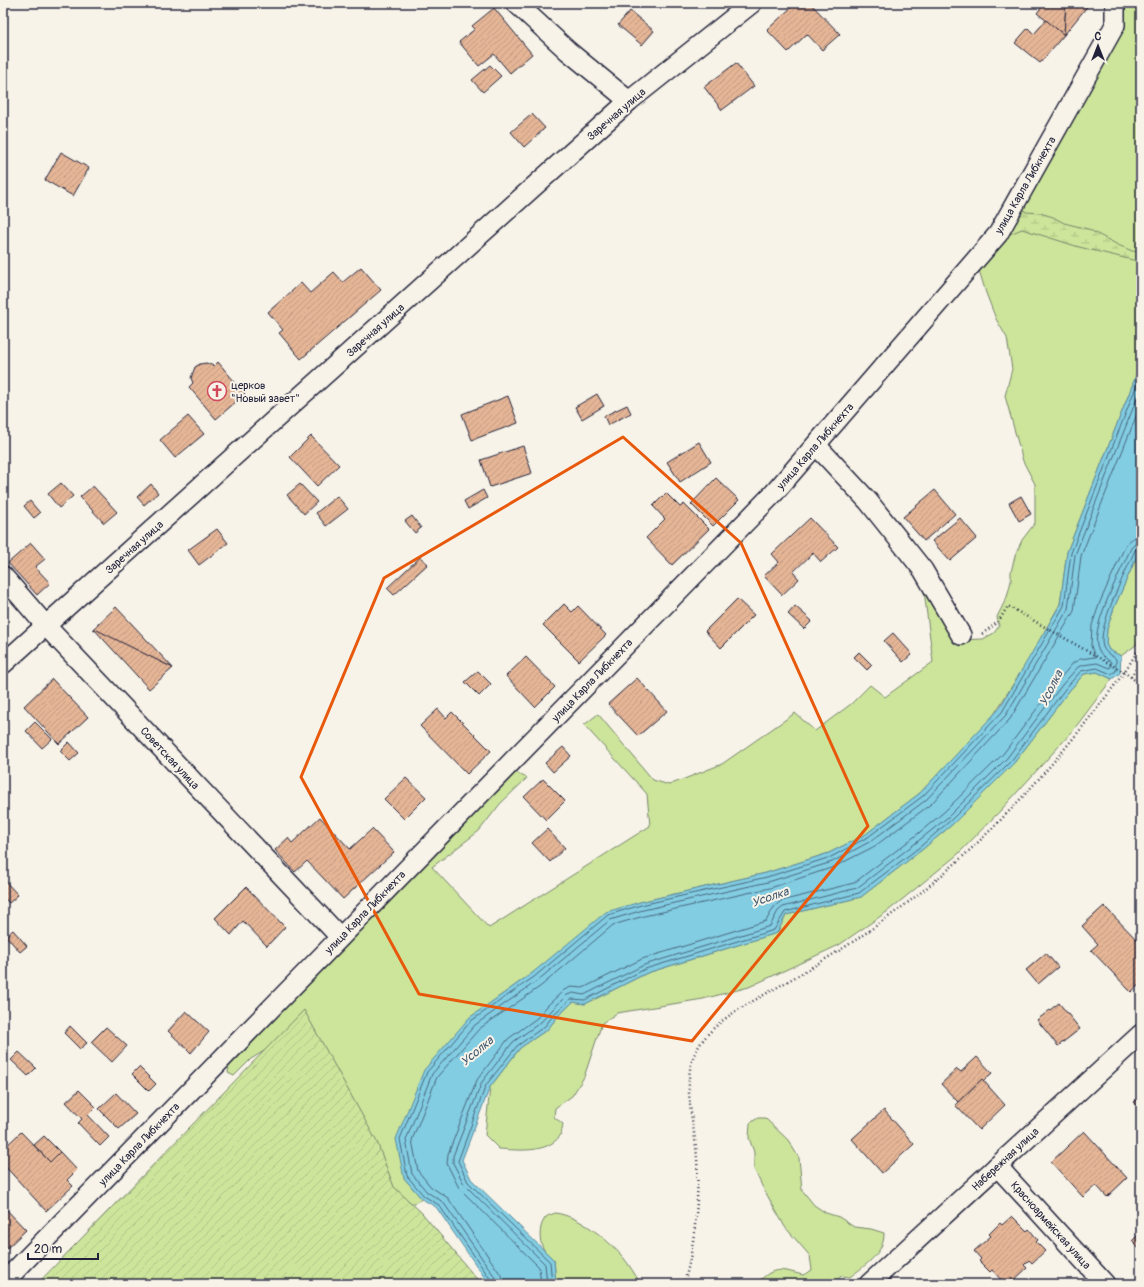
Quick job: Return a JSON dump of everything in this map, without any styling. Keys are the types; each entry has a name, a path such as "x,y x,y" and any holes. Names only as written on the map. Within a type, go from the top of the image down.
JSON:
{"street":[{"path":"516,3 568,51 629,101"},
{"name":"Заречная улица","path":"3,664 629,101 752,3"},
{"name":"улица Карла Либкнехта","path":"3,1283 769,499 816,445 998,234 1115,26 1115,3"},
{"path":"816,445 868,501 923,570 961,635"},
{"name":"Советская улица","path":"3,576 46,626 340,937"},
{"name":"Набережная улица","path":"869,1284 1141,1034"},
{"name":"Красноармейская улица","path":"997,1166 1105,1284"}],"path":[{"path":"998,622 1008,606 1131,676 1141,684"},
{"path":"684,1284 693,1239 696,1202 697,1158 690,1099 690,1079 691,1066 695,1054 702,1042 719,1023 740,1009 835,954 892,915 934,882 1001,820 1054,763 1104,700 1141,645"},
{"path":"1131,676 1141,662"}],"highlighted area":[{"path":"623,437 741,543 868,826 692,1041 419,994 301,777 384,578"}],"green space":[{"path":"1119,3 1141,3 1141,363 1067,552 1060,604 1029,659 993,716 920,793 866,834 829,853 766,873 640,902 531,974 469,1018 404,1178 422,1199 414,1203 401,1204 277,1043 251,1059 234,1076 228,1073 229,1066 238,1052 513,771 527,778 500,804 479,831 432,867 489,928 650,826 647,794 584,725 598,714 653,780 669,785 722,764 795,713 815,731 851,704 870,685 885,697 933,662 923,583 950,635 958,640 983,639 994,633 999,626 997,617 1007,597 1015,556 1022,540 1035,523 1035,484 1023,461 1005,396 1012,369 1007,338 996,319 978,267"},
{"path":"1020,206 1026,212 1040,213 1053,217 1064,223 1088,229 1118,245 1132,251 1141,252 1141,262 1079,247 1022,229 1005,236"},
{"path":"1141,547 1141,636 1136,645 1121,656 1109,650 1106,644 1107,629 1114,608"},
{"path":"1097,672 1112,679 1071,733 1000,811 957,855 888,911 839,945 749,987 703,999 617,1013 602,1023 584,1077 572,1096 555,1108 554,1117 563,1124 561,1135 554,1142 547,1146 531,1150 499,1149 485,1135 490,1087 520,1048 548,1029 558,1016 573,1002 585,1004 647,973 777,933 786,915 861,897 954,823 1014,763 1069,691 1084,674"},
{"path":"304,1010 377,1142 394,1187 422,1213 481,1284 37,1284"},
{"path":"758,1118 765,1118 788,1140 799,1158 802,1190 814,1205 826,1213 839,1217 854,1227 871,1229 884,1233 881,1247 877,1253 867,1264 850,1277 841,1276 834,1284 756,1284 768,1274 777,1270 803,1275 812,1270 810,1256 785,1227 754,1169 754,1152 749,1138 750,1123"},
{"path":"555,1213 573,1218 600,1235 622,1256 641,1284 556,1284 554,1260 544,1250 540,1234 541,1226 545,1218"}],"water":[{"name":"Усолка","path":"1141,363 1141,547 1114,608 1107,629 1106,644 1109,650 1121,656 1120,673 1112,679 1097,672 1084,674 1069,691 1014,763 954,823 861,897 786,915 777,933 647,973 585,1004 573,1002 558,1016 548,1029 520,1048 490,1087 462,1160 471,1179 554,1260 556,1284 489,1284 436,1207 422,1199 404,1178 396,1139 424,1070 469,1018 531,974 606,912 640,902 766,873 829,853 866,834 920,793 999,709 1060,605 1067,552"}],"building":[{"path":"796,3 810,3 840,34 822,50 807,34 788,52 767,30"},
{"path":"1045,3 1066,3 1064,35 1037,13"},
{"path":"1066,3 1090,3 1064,35"},
{"path":"494,8 532,54 510,73 494,54 479,66 459,42 475,29 472,26"},
{"path":"630,11 654,31 642,45 618,25"},
{"path":"1046,20 1064,35 1040,63 1015,43 1028,28 1034,34"},
{"path":"736,63 754,86 722,110 704,87"},
{"path":"490,65 501,76 483,92 472,80"},
{"path":"532,114 545,128 524,147 511,132"},
{"path":"61,152 89,168 73,196 45,180"},
{"path":"361,267 381,290 301,359 279,333 283,330 268,312 301,283 310,293 334,272 343,282"},
{"name":"церков \"Новый завет\"","path":"218,362 245,394 216,419 189,387 193,383 191,378 195,367 206,363 214,366"},
{"path":"597,394 604,406 582,419 575,407"},
{"path":"508,396 518,423 472,440 462,414"},
{"path":"627,405 631,413 608,425 604,416"},
{"path":"188,416 204,434 175,458 160,440"},
{"path":"311,436 339,465 317,486 290,457"},
{"path":"699,442 711,462 680,482 667,462"},
{"path":"523,446 532,473 490,487 481,460"},
{"path":"716,478 739,500 713,526 691,504"},
{"path":"61,483 73,496 59,508 48,494"},
{"path":"151,484 158,493 144,505 137,497"},
{"path":"300,484 317,502 304,514 287,495"},
{"path":"93,486 117,512 104,523 80,497"},
{"path":"483,490 487,498 468,509 464,501"},
{"path":"935,490 955,514 924,541 903,517"},
{"path":"666,493 680,507 684,504 709,529 672,565 646,538 665,519 653,506"},
{"path":"337,496 348,509 326,526 316,513"},
{"path":"1021,496 1031,514 1019,521 1009,503"},
{"path":"30,501 40,513 34,518 24,506"},
{"path":"412,516 421,528 415,533 405,521"},
{"path":"810,518 838,547 821,562 813,553 793,572 799,579 782,595 764,576 779,562 772,554"},
{"path":"960,518 977,538 950,561 932,541"},
{"path":"217,529 228,543 199,565 188,550"},
{"path":"31,543 45,559 35,567 50,583 37,595 8,563"},
{"path":"420,557 428,564 394,595 387,588"},
{"path":"737,599 754,615 721,648 705,631"},
{"path":"564,604 572,612 578,606 606,635 579,661 543,625"},
{"path":"795,606 812,621 804,629 788,614"},
{"path":"116,607 173,668 93,629"},
{"path":"93,628 173,668 149,689"},
{"path":"893,633 912,654 903,662 884,641"},
{"path":"859,652 872,665 867,670 854,657"},
{"path":"526,657 555,687 535,707 506,676"},
{"path":"478,671 491,684 479,696 465,682"},
{"path":"637,678 667,711 638,736 608,704"},
{"path":"52,679 88,717 59,744 24,706"},
{"path":"438,709 446,718 452,712 491,751 467,774 420,726"},
{"path":"35,722 52,739 42,748 26,731"},
{"path":"69,742 79,753 70,761 60,751"},
{"path":"563,747 571,756 553,772 545,763"},
{"path":"406,778 426,797 404,819 384,799"},
{"path":"543,779 565,801 546,820 524,797"},
{"path":"320,817 350,849 372,829 394,852 343,899 307,861 295,872 275,850 288,838 292,843"},
{"path":"547,829 565,848 550,862 532,843"},
{"path":"5,881 18,895 9,903 3,897 3,882"},
{"path":"246,887 285,927 267,946 243,921 231,935 215,918"},
{"path":"1104,906 1141,944 1141,983 1131,992 1091,950 1098,944 1082,926"},
{"path":"13,930 27,946 20,952 6,936"},
{"path":"1046,953 1058,967 1038,984 1026,970"},
{"path":"1059,1003 1080,1029 1058,1046 1037,1020"},
{"path":"186,1011 209,1032 191,1053 168,1031"},
{"path":"70,1026 87,1043 80,1049 64,1033"},
{"path":"106,1027 127,1046 112,1062 91,1042"},
{"path":"19,1052 36,1068 28,1076 11,1060"},
{"path":"977,1057 992,1073 983,1081 982,1079 958,1102 941,1084 957,1069 961,1072"},
{"path":"139,1067 156,1084 149,1091 132,1074"},
{"path":"982,1079 1005,1105 979,1130 955,1105"},
{"path":"79,1090 96,1107 88,1115 109,1137 100,1146 78,1123 82,1119 66,1102"},
{"path":"116,1093 136,1114 119,1129 99,1109"},
{"path":"1141,1096 1141,1110 1134,1102"},
{"path":"884,1110 914,1144 882,1173 852,1139"},
{"path":"1084,1131 1127,1178 1107,1197 1096,1185 1083,1197 1051,1162"},
{"path":"21,1132 50,1162 60,1152 77,1170 67,1180 73,1186 46,1211 3,1164 3,1149"},
{"path":"44,1136 60,1152 50,1162 34,1145"},
{"path":"3,1206 26,1230 3,1252"},
{"path":"1012,1216 1027,1231 1029,1229 1038,1240 1036,1242 1045,1251 1032,1263 1029,1260 1024,1265 1027,1268 1010,1284 1005,1284 992,1270 990,1272 979,1261 981,1259 974,1251 991,1236 989,1234 1000,1223 1002,1225"},
{"path":"1141,1232 1141,1251 1132,1241"}],"place":[{"name":"церков \"Новый завет\"","path":"217,391"}]}
